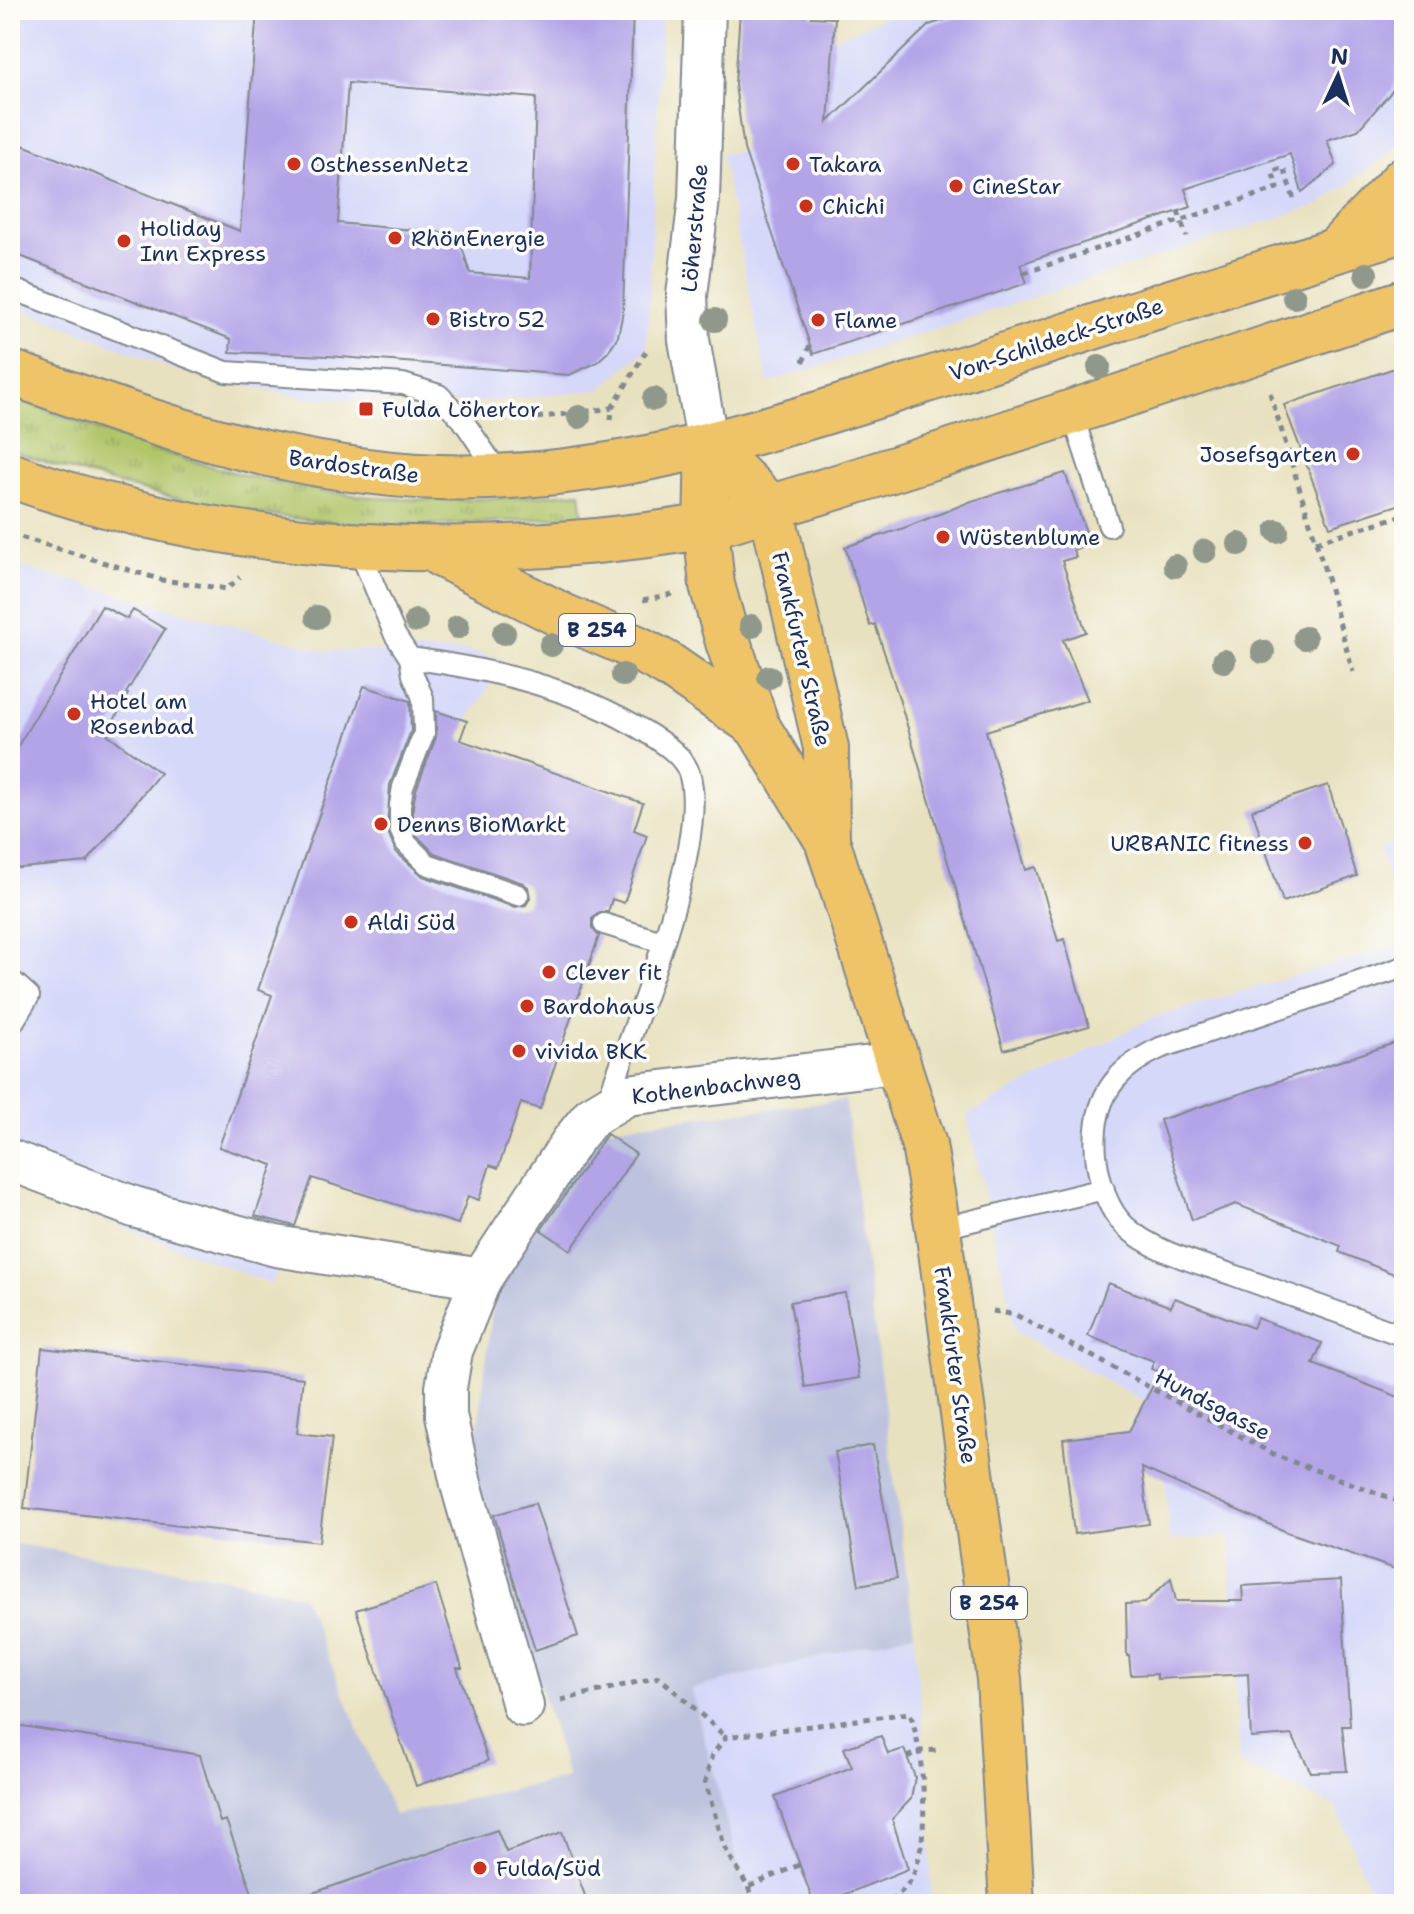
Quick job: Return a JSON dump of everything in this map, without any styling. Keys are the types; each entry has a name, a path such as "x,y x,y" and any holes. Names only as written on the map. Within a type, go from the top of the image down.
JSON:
{"main road":[{"path":"1336,250 1404,179"},
{"name":"Von-Schildeck-Straße","path":"708,445 830,411 1404,230"},
{"path":"708,445 771,507 1072,413 1404,302"},
{"name":"Bardostraße","path":"10,372 100,406 244,450 359,470 441,477 500,475 609,466 708,445"},
{"name":"Frankfurter Straße","path":"708,445 706,527 712,585 757,726 827,840 924,1145 999,1679 1012,1904"},
{"name":"B 254","path":"10,475 183,524 358,547 505,549 706,527 771,507"},
{"name":"Frankfurter Straße","path":"771,507 826,748 827,840"},
{"name":"B 254","path":"430,549 667,664 757,726"}],"street":[{"name":"Löherstraße","path":"705,10 699,199 687,295 689,340 708,445"},
{"name":"Kothenbachweg","path":"523,1706 461,1484 446,1415 446,1388 452,1351 481,1279 572,1141 592,1116 627,1095 898,1063"},
{"path":"10,1160 134,1207 276,1246 481,1279"}],"lane":[{"path":"10,288 226,372 403,384 439,395 462,419 500,475"},
{"path":"1072,413 1109,526"},
{"path":"358,547 395,635 410,658 413,675 423,698 424,733 403,787 400,805 400,829 406,843 427,864 518,895"},
{"path":"410,658 485,669 528,680 619,716 669,747 688,769 692,788 688,854 662,942 605,1109"},
{"path":"604,924 662,942"},
{"path":"1404,967 1160,1048 1139,1058 1112,1080 1097,1113 1096,1159 1104,1189 1122,1223 1149,1242 1404,1336"},
{"path":"10,979 29,996 10,1027"},
{"path":"938,1229 1104,1189"}],"path":[{"path":"1024,273 1278,188 1272,172 1283,167 1295,202"},
{"path":"1178,211 1185,234"},
{"path":"612,408 650,344"},
{"path":"803,362 810,345"},
{"path":"1269,391 1353,672"},
{"path":"1316,542 1404,515"},
{"path":"10,534 162,580 227,589 279,539"},
{"path":"631,602 683,591"},
{"name":"Hundsgasse","path":"1016,1315 1277,1456 1404,1503"},
{"path":"523,1706 581,1697 659,1677 726,1737"},
{"path":"754,1904 748,1887 725,1848 705,1782 712,1755 726,1737 910,1713 920,1751 922,1847 908,1885 884,1904"},
{"path":"907,1757 920,1751 938,1750"},
{"path":"748,1887 799,1865"}],"shaded area":[{"path":"10,10 662,10 647,349 599,390 473,403 306,398 173,369 10,304"},
{"path":"900,10 1404,10 1404,135 1389,154 1321,204 768,383 721,154 744,150 796,37 834,39"},
{"path":"10,564 325,651 469,651 506,660 467,721 426,839 525,874 439,1121 343,1088 272,1284 10,1184"},
{"path":"1404,841 1404,933 1379,848"},
{"path":"1404,943 1404,1904 1376,1904 1336,1807 1239,1764 1230,1537 1169,1540 1165,1467 1189,1425 1016,1332 967,1115 1150,1019"},
{"path":"845,1100 914,1633 691,1689 749,1904 10,1904 10,1543 223,1577 303,1596 394,1815 568,1778 472,1478 496,1279 599,1129"},
{"path":"914,1633 929,1802 932,1904 749,1904 691,1689"}],"green space":[{"path":"10,396 154,449 303,488 426,500 580,492 583,516 455,524 377,525 283,517 191,501 100,479 10,450"}],"building":[{"path":"257,10 633,10 623,312 618,336 596,363 569,375 328,356 230,352 231,339 10,252 10,140 240,231","holes":["348,83 536,98 530,278 470,273 463,250 456,240 445,233 338,223"]},
{"path":"740,10 812,10 811,17 835,18 828,122 929,25 976,10 1404,10 1404,39 1393,90 1358,130 1327,140 1336,165 1302,192 1290,154 1185,189 1191,207 1020,264 1027,283 813,354 744,149 735,85"},
{"name":"Josefsgarten","path":"1404,365 1404,503 1330,527 1284,405"},
{"path":"1065,473 1090,543 1073,550 1076,557 1062,561 1086,632 1063,640 1088,700 986,731 1026,870 1036,867 1058,941 1064,939 1089,1026 1004,1050 898,695 875,624 870,626 845,547 972,501"},
{"path":"102,606 127,619 133,610 165,629 126,693 107,734 160,773 87,862 10,869 10,759"},
{"path":"364,686 410,701 411,731 390,785 387,829 396,852 423,876 514,907 526,905 530,898 528,887 523,883 434,853 417,836 413,826 413,806 436,737 436,711 467,721 460,740 643,803 634,830 647,835 624,903 612,899 608,912 600,912 592,919 592,928 599,936 540,1109 521,1103 498,1168 490,1165 479,1200 468,1196 458,1224 312,1178 295,1226 255,1216 273,1165 219,1147 272,995 258,990"},
{"name":"URBANIC fitness","path":"1328,785 1357,876 1283,902 1252,810"},
{"path":"1404,1040 1404,1278 1339,1252 1341,1246 1236,1204 1192,1220 1160,1120"},
{"path":"607,1134 636,1154 571,1250 541,1230"},
{"path":"1108,1283 1171,1307 1175,1298 1253,1328 1257,1318 1322,1343 1313,1364 1404,1399 1404,1572 1287,1532 1142,1468 1149,1524 1074,1534 1063,1439 1129,1431 1160,1372 1151,1369 1154,1361 1088,1336"},
{"path":"845,1293 859,1378 805,1387 790,1302"},
{"path":"42,1348 303,1378 297,1433 332,1437 319,1542 24,1508"},
{"path":"873,1445 897,1578 859,1585 835,1452"},
{"path":"535,1503 578,1636 535,1650 494,1515"},
{"path":"1171,1578 1176,1601 1243,1601 1242,1586 1341,1580 1350,1726 1342,1726 1347,1771 1311,1772 1292,1735 1251,1738 1248,1674 1157,1679 1157,1674 1131,1675 1127,1656 1126,1604 1145,1603"},
{"path":"436,1585 462,1668 457,1668 488,1761 416,1786 356,1610"},
{"path":"10,1724 200,1755 220,1822 226,1820 256,1904 10,1904"},
{"path":"881,1736 888,1754 904,1749 915,1777 911,1799 892,1819 908,1869 821,1904 814,1904 775,1797 852,1767 844,1748"},
{"name":"Fulda/Süd","path":"497,1830 506,1852 562,1832 588,1904 299,1904 298,1898"}],"place":[{"name":"OsthessenNetz","path":"294,164"},
{"name":"Takara","path":"793,164"},
{"name":"CineStar","path":"956,186"},
{"name":"Chichi","path":"806,206"},
{"name":"RhönEnergie","path":"395,238"},
{"name":"Holiday Inn Express","path":"124,241"},
{"name":"Bistro 52","path":"433,319"},
{"name":"Flame","path":"818,320"},
{"name":"Fulda Löhertor","path":"366,409"},
{"name":"Josefsgarten","path":"1353,454"},
{"name":"Wüstenblume","path":"943,537"},
{"name":"Hotel am Rosenbad","path":"74,714"},
{"name":"Denns BioMarkt","path":"381,824"},
{"name":"URBANIC fitness","path":"1305,843"},
{"name":"Aldi Süd","path":"351,922"},
{"name":"Clever fit","path":"549,972"},
{"name":"Bardohaus","path":"527,1006"},
{"name":"vivida BKK","path":"519,1051"},
{"name":"Fulda/Süd","path":"480,1868"}]}
